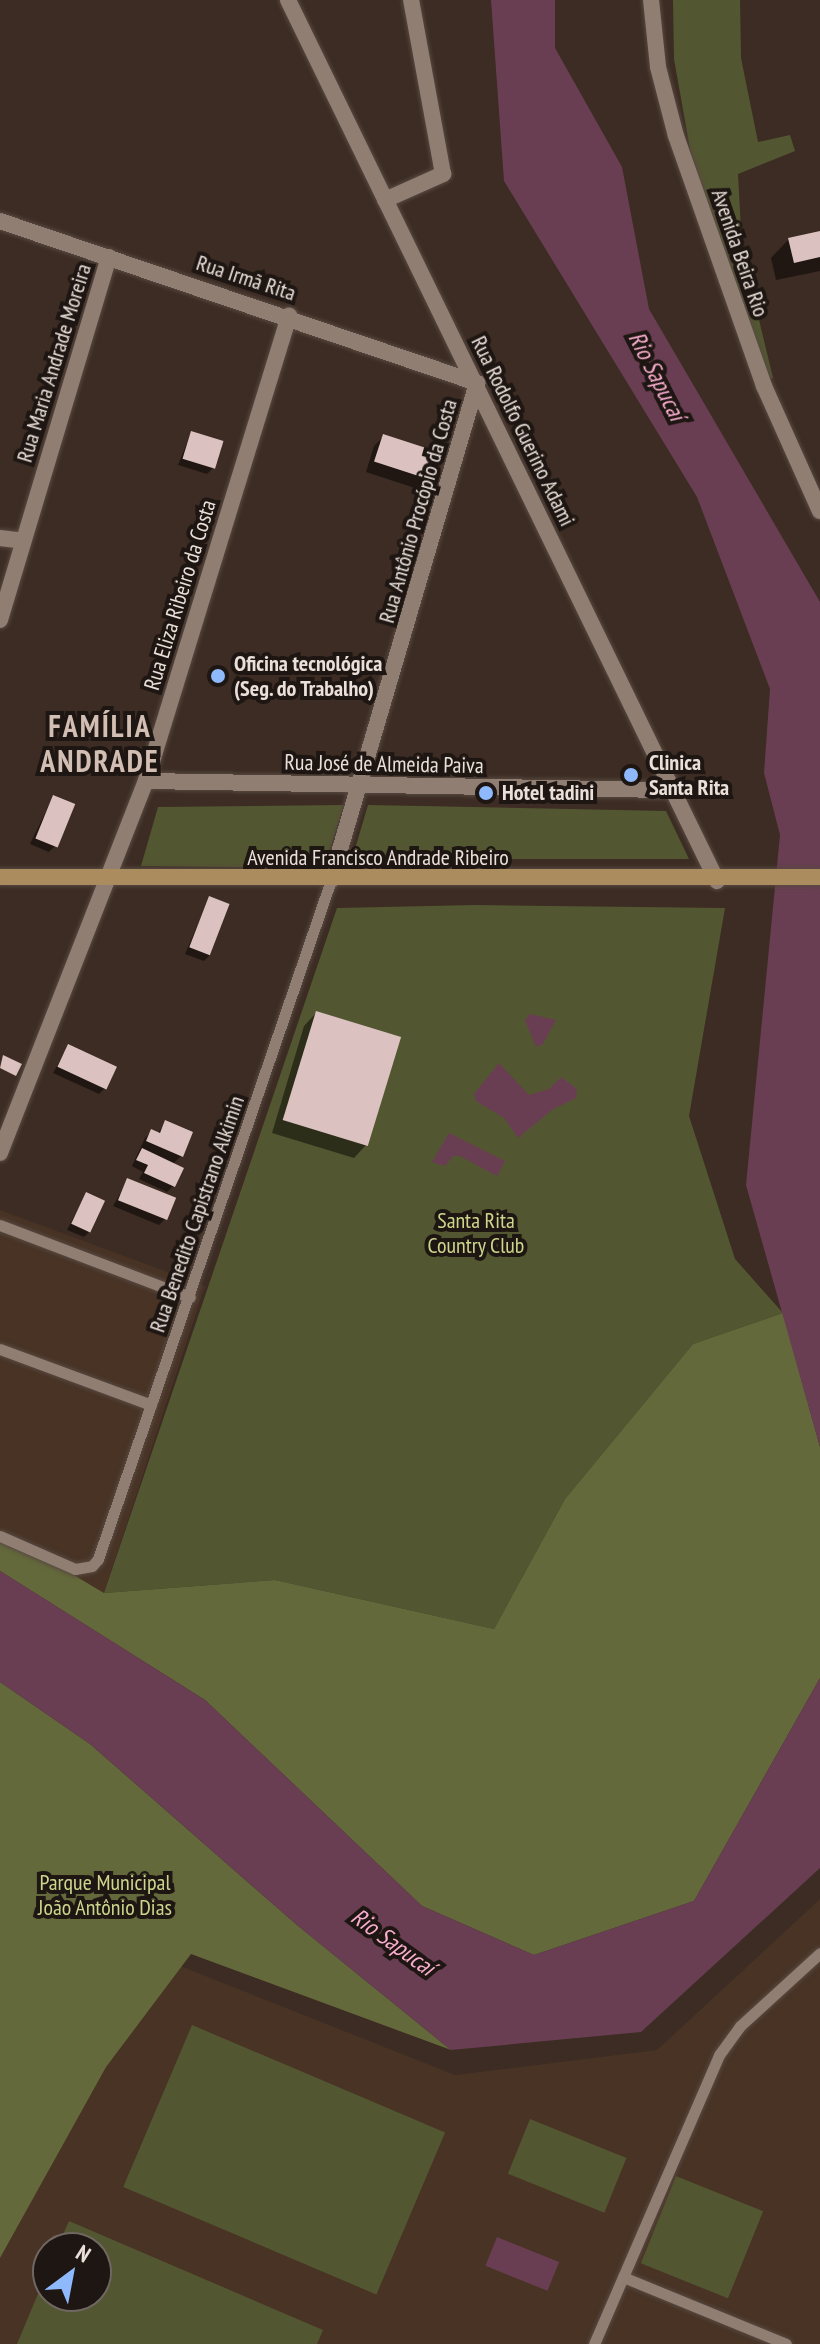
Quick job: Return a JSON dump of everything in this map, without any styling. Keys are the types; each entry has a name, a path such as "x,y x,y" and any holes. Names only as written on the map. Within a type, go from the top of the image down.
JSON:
{"main road":[{"name":"Avenida Francisco Andrade Ribeiro","path":"0,877 717,881 820,877"}],"street":[{"name":"Rua Rodolfo Guerino Adami","path":"288,0 477,383 669,790 717,881"},
{"path":"385,200 443,174 411,0"},
{"name":"Avenida Beira Rio","path":"651,0 658,67 676,136 764,386 820,511"},
{"name":"Rua Irmã Rita","path":"0,221 289,315 477,383"},
{"name":"Rua Maria Andrade Moreira","path":"0,620 109,257"},
{"name":"Rua Eliza Ribeiro da Costa","path":"0,1153 111,878 146,781 289,315"},
{"name":"Rua Antônio Procópio da Costa","path":"331,880 362,786 477,383"},
{"path":"0,538 23,541"},
{"name":"Rua José de Almeida Paiva","path":"146,781 669,790"}],"lane":[{"name":"Rua Benedito Capistrano Alkimin","path":"0,1536 75,1569 86,1569 98,1559 331,880"},
{"path":"0,1225 190,1297"},
{"path":"0,1349 151,1405"},
{"path":"594,2344 719,2055 740,2026 820,1953"},
{"path":"623,2277 786,2344"}],"shaded area":[{"path":"0,1210 205,1286 104,1593 0,1531"},
{"path":"820,1899 820,2344 0,2344 0,2175 107,1937 455,2075 657,2050"}],"green space":[{"path":"673,0 740,0 741,58 758,142 790,135 795,151 738,174 742,249 773,378 765,379 690,149 674,59"},
{"path":"344,805 324,868 141,866 158,807"},
{"path":"368,805 666,811 689,859 352,859"},
{"name":"Santa Rita Country Club","path":"476,905 725,908 689,1116 735,1259 783,1313 693,1344 565,1499 494,1629 275,1580 104,1593 337,908"},
{"path":"783,1313 820,1447 820,1678 694,1901 534,1955 422,1906 205,1700 0,1571 0,1531 104,1593 275,1580 494,1629 565,1499 693,1344"},
{"name":"Parque Municipal João Antônio Dias","path":"0,1682 90,1744 297,1925 451,2050 191,1954 106,2067 0,2258"},
{"path":"192,2025 445,2132 376,2294 123,2187"},
{"path":"530,2119 626,2158 604,2213 508,2174"},
{"path":"676,2176 763,2211 728,2298 641,2263"},
{"path":"69,2221 95,2232 64,2232"},
{"path":"112,2239 323,2330 317,2344 17,2344 32,2308 32,2312 112,2312"}],"water":[{"name":"Rio Sapucaí","path":"491,0 555,0 555,48 622,167 649,309 820,602 820,1447 746,1185 780,835 764,773 770,689 697,497 504,181"},
{"path":"530,1014 556,1020 543,1044 536,1047 525,1020"},
{"path":"499,1063 529,1095 549,1089 561,1077 577,1089 576,1098 553,1109 518,1138 504,1118 476,1101 474,1094"},
{"path":"449,1133 505,1161 497,1176 460,1156 453,1156 445,1166 432,1162"},
{"name":"Rio Sapucaí","path":"0,1571 205,1700 422,1906 534,1955 694,1901 820,1678 820,1868 641,2032 451,2050 297,1925 90,1744 0,1682"},
{"path":"497,2237 559,2262 548,2291 485,2266"}],"building":[{"path":"820,231 820,257 794,263 788,238"},
{"path":"191,431 224,441 215,469 183,459"},
{"path":"383,434 435,451 426,479 374,462"},
{"path":"53,795 75,804 58,848 35,839"},
{"path":"209,896 230,904 210,955 189,947"},
{"path":"316,1011 401,1037 368,1146 283,1120"},
{"path":"68,1044 117,1067 106,1089 57,1067"},
{"path":"3,1055 22,1064 16,1076 0,1068"},
{"path":"165,1120 193,1132 183,1157 146,1141 151,1129 160,1133"},
{"path":"142,1148 184,1168 175,1187 144,1173 148,1165 136,1160"},
{"path":"127,1178 176,1198 167,1220 118,1200"},
{"path":"86,1192 105,1201 90,1233 71,1224"}],"place":[{"name":"Oficina tecnológica (Seg. do Trabalho)","path":"218,676"},
{"name":"Clinica Santa Rita","path":"631,775"},
{"name":"Hotel tadini","path":"486,793"}],"district":[{"name":"FAMÍLIA ANDRADE","path":"100,743"}]}
